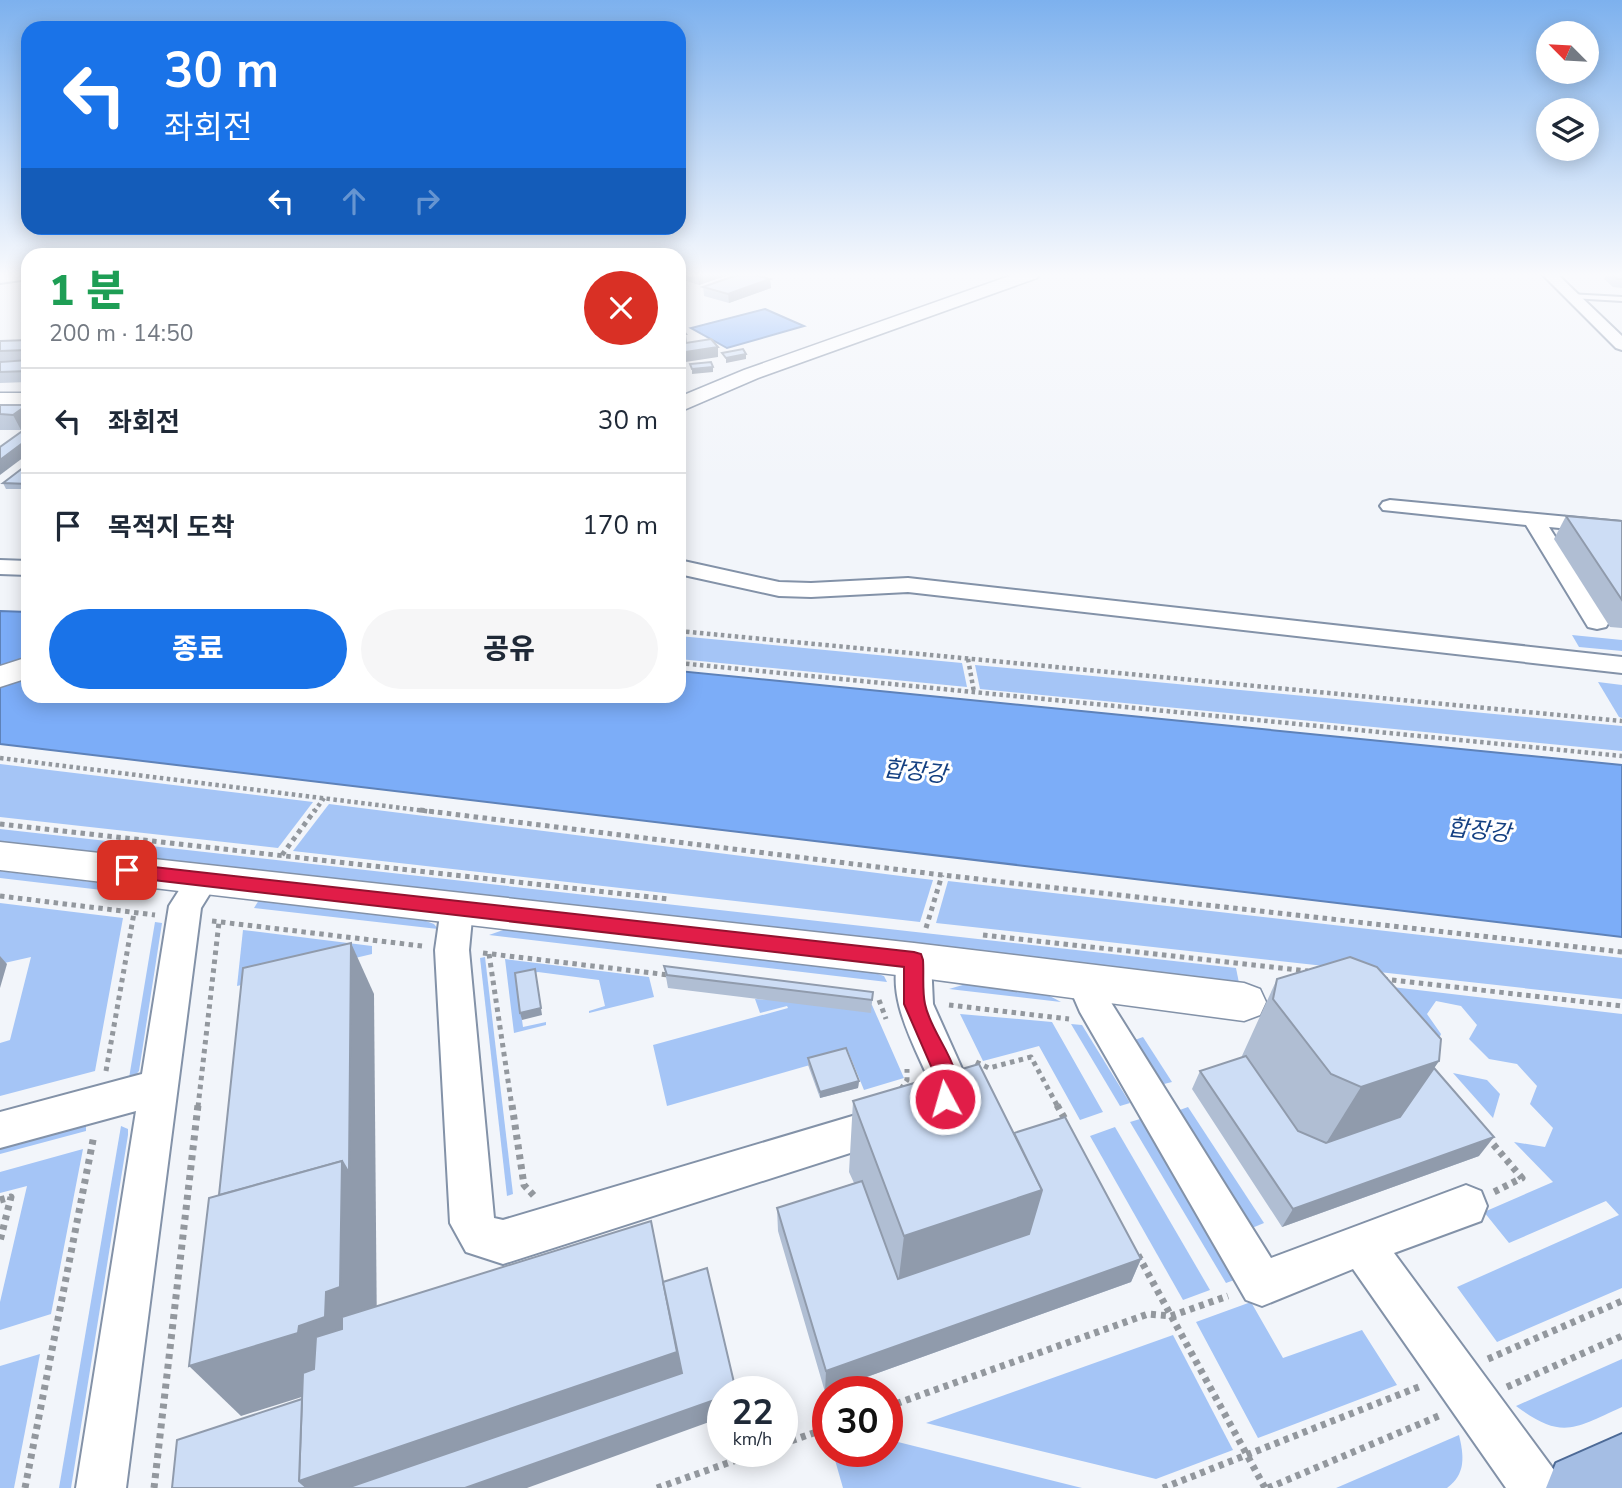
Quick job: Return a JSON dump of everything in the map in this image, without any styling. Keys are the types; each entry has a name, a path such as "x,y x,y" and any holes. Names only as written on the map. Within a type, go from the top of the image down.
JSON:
{"main road":[{"path":"1581,1488 1622,1468"}],"street":[{"path":"686,402 831,343"},
{"path":"0,400 21,400"},
{"path":"1390,506 1622,528"},
{"path":"1533,519 1597,622"},
{"path":"0,567 21,568"},
{"path":"686,568 711,571 777,588 811,590 908,585 1622,665"},
{"path":"0,677 21,670"},
{"path":"0,856 457,908 920,944 1085,982 1244,1002"},
{"path":"101,1488 159,1087 201,920 185,906 203,879"},
{"path":"457,908 470,952 471,1223 481,1237 503,1241 930,1110 945,1099 949,1082 908,1009 920,944"},
{"path":"1085,982 1105,1023 1262,1284 1466,1206"},
{"path":"0,1130 159,1087"},
{"path":"1361,1244 1536,1488"}],"path":[{"path":"686,632 1622,721"},
{"path":"968,659 974,692"},
{"path":"686,664 1622,756"},
{"path":"0,758 942,875 1622,952"},
{"path":"282,855 324,798"},
{"path":"920,944 942,875"},
{"path":"0,897 677,976"},
{"path":"25,1488 134,913"},
{"path":"154,1488 201,920"},
{"path":"470,952 524,1185 530,1195 538,1199"},
{"path":"866,999 952,1018"},
{"path":"908,1009 1105,1023"},
{"path":"971,1052 977,1064 989,1068 1031,1057 1071,1131"},
{"path":"891,1097 906,1084 909,1074 904,1062"},
{"path":"1466,1206 1522,1178 1478,1127"},
{"path":"0,1200 11,1197 0,1241"},
{"path":"1131,1242 1265,1488"},
{"path":"903,1400 1148,1314 1171,1316 1262,1284"},
{"path":"1163,1488 1454,1373 1622,1301"},
{"path":"657,1488 717,1467"}],"shaded area":[{"path":"1572,635 1622,640 1622,651 1579,647"},
{"path":"686,637 962,663 967,687 686,660"},
{"path":"975,665 1622,726 1622,751 980,689"},
{"path":"1598,682 1622,685 1622,718 1619,717"},
{"path":"0,764 313,802 278,848 0,817"},
{"path":"329,804 933,880 920,922 293,851"},
{"path":"0,829 1236,968 1239,983 0,842"},
{"path":"0,871 150,889 144,895 0,878"},
{"path":"948,881 1622,958 1622,999 936,923"},
{"path":"259,900 423,920 434,924 438,929 254,908"},
{"path":"0,903 123,918 95,1071 0,1096 0,1043 10,1040 31,957 0,964"},
{"path":"155,922 162,923 139,1071 128,1084"},
{"path":"506,929 875,973 884,976 887,982 489,935"},
{"path":"243,930 372,946 372,954 237,986"},
{"path":"485,957 513,1194 507,1196 480,958"},
{"path":"505,959 649,977 654,997 589,1013 605,1006 599,980 538,972 516,977 523,1027 546,1022 546,1025 514,1033"},
{"path":"966,984 1046,994 1061,1002 949,989"},
{"path":"1375,985 1622,1014 1622,1288 1497,1342 1457,1287 1619,1215 1606,1201 1509,1243 1484,1212 1553,1182 1514,1142 1545,1147 1553,1128 1530,1104 1537,1086 1517,1064 1489,1059 1469,1039 1477,1025 1461,1006 1436,1001 1427,1014 1441,1034 1434,1051"},
{"path":"755,999 872,1005 904,1078 864,1090 848,1051 809,1062 810,1065 667,1106 653,1045 788,1008 787,1006 760,1013"},
{"path":"960,1014 1052,1022 1103,1112 1080,1120 1039,1046 983,1061"},
{"path":"1071,1024 1082,1025 1130,1103 1120,1106"},
{"path":"1143,1037 1172,1082 1160,1085 1132,1041"},
{"path":"1453,1073 1487,1080 1500,1094 1493,1118"},
{"path":"1188,1107 1264,1223 1252,1228 1177,1111"},
{"path":"1140,1119 1237,1279 1226,1283 1130,1122"},
{"path":"86,1124 86,1131 0,1154 0,1148"},
{"path":"121,1126 128,1129 128,1135 71,1488 59,1488"},
{"path":"1115,1127 1210,1290 1183,1300 1090,1136"},
{"path":"83,1149 51,1314 0,1330 0,1302 27,1186 0,1193 0,1172"},
{"path":"1251,1302 1283,1358 1362,1330 1397,1385 1258,1438 1196,1322"},
{"path":"1173,1335 1233,1450 1156,1479 926,1423"},
{"path":"40,1354 14,1488 0,1488 0,1366"},
{"path":"1622,1359 1622,1407 1592,1421 1568,1428 1557,1427 1545,1424 1516,1406"},
{"path":"1459,1435 1462,1464 1458,1477 1447,1488 1336,1488"},
{"path":"903,1443 1082,1488 843,1488 837,1467 903,1467"}],"water":[{"path":"719,343 743,343 727,348"},
{"name":"합장강","path":"0,611 21,612 21,703 686,703 686,672 1622,765 1622,937 0,744"}],"building":[{"path":"0,343 21,343 21,350 0,351"},
{"path":"686,343 715,343 718,347 686,352"},
{"path":"743,349 746,354 726,358 722,353"},
{"path":"21,360 21,371 0,372 0,362"},
{"path":"711,362 713,367 692,369 690,364"},
{"path":"0,405 21,405 21,409 13,415 0,414"},
{"path":"21,432 21,444 0,460 0,447"},
{"path":"21,469 21,484 3,483"},
{"path":"1566,516 1622,521 1622,600"},
{"path":"351,943 349,1173 342,1161 219,1195 243,968"},
{"path":"1350,957 1377,967 1441,1039 1439,1061 1361,1087 1331,1074 1273,999 1277,979"},
{"path":"664,966 873,992 872,1000 667,975"},
{"path":"535,969 541,1008 520,1013 515,973"},
{"path":"846,1048 859,1081 820,1092 808,1058"},
{"path":"1246,1056 1298,1131 1326,1143 1400,1117 1434,1068 1494,1137 1293,1209 1200,1071"},
{"path":"979,1064 1042,1190 904,1236 853,1101"},
{"path":"1065,1117 1141,1259 826,1371 777,1208 862,1181 898,1279 1029,1234 1042,1190 1014,1133"},
{"path":"342,1161 340,1287 326,1292 325,1317 299,1326 298,1333 189,1366 209,1198"},
{"path":"651,1221 677,1352 299,1481 303,1373 314,1369 316,1337 342,1329 342,1317"},
{"path":"707,1268 732,1376 707,1376 707,1403 465,1488 347,1488 682,1373 663,1282"},
{"path":"302,1399 299,1481 307,1488 172,1488 177,1440"}],"route":[{"path":"127,870 914,960 912,992 949,1082 945,1099"}]}
